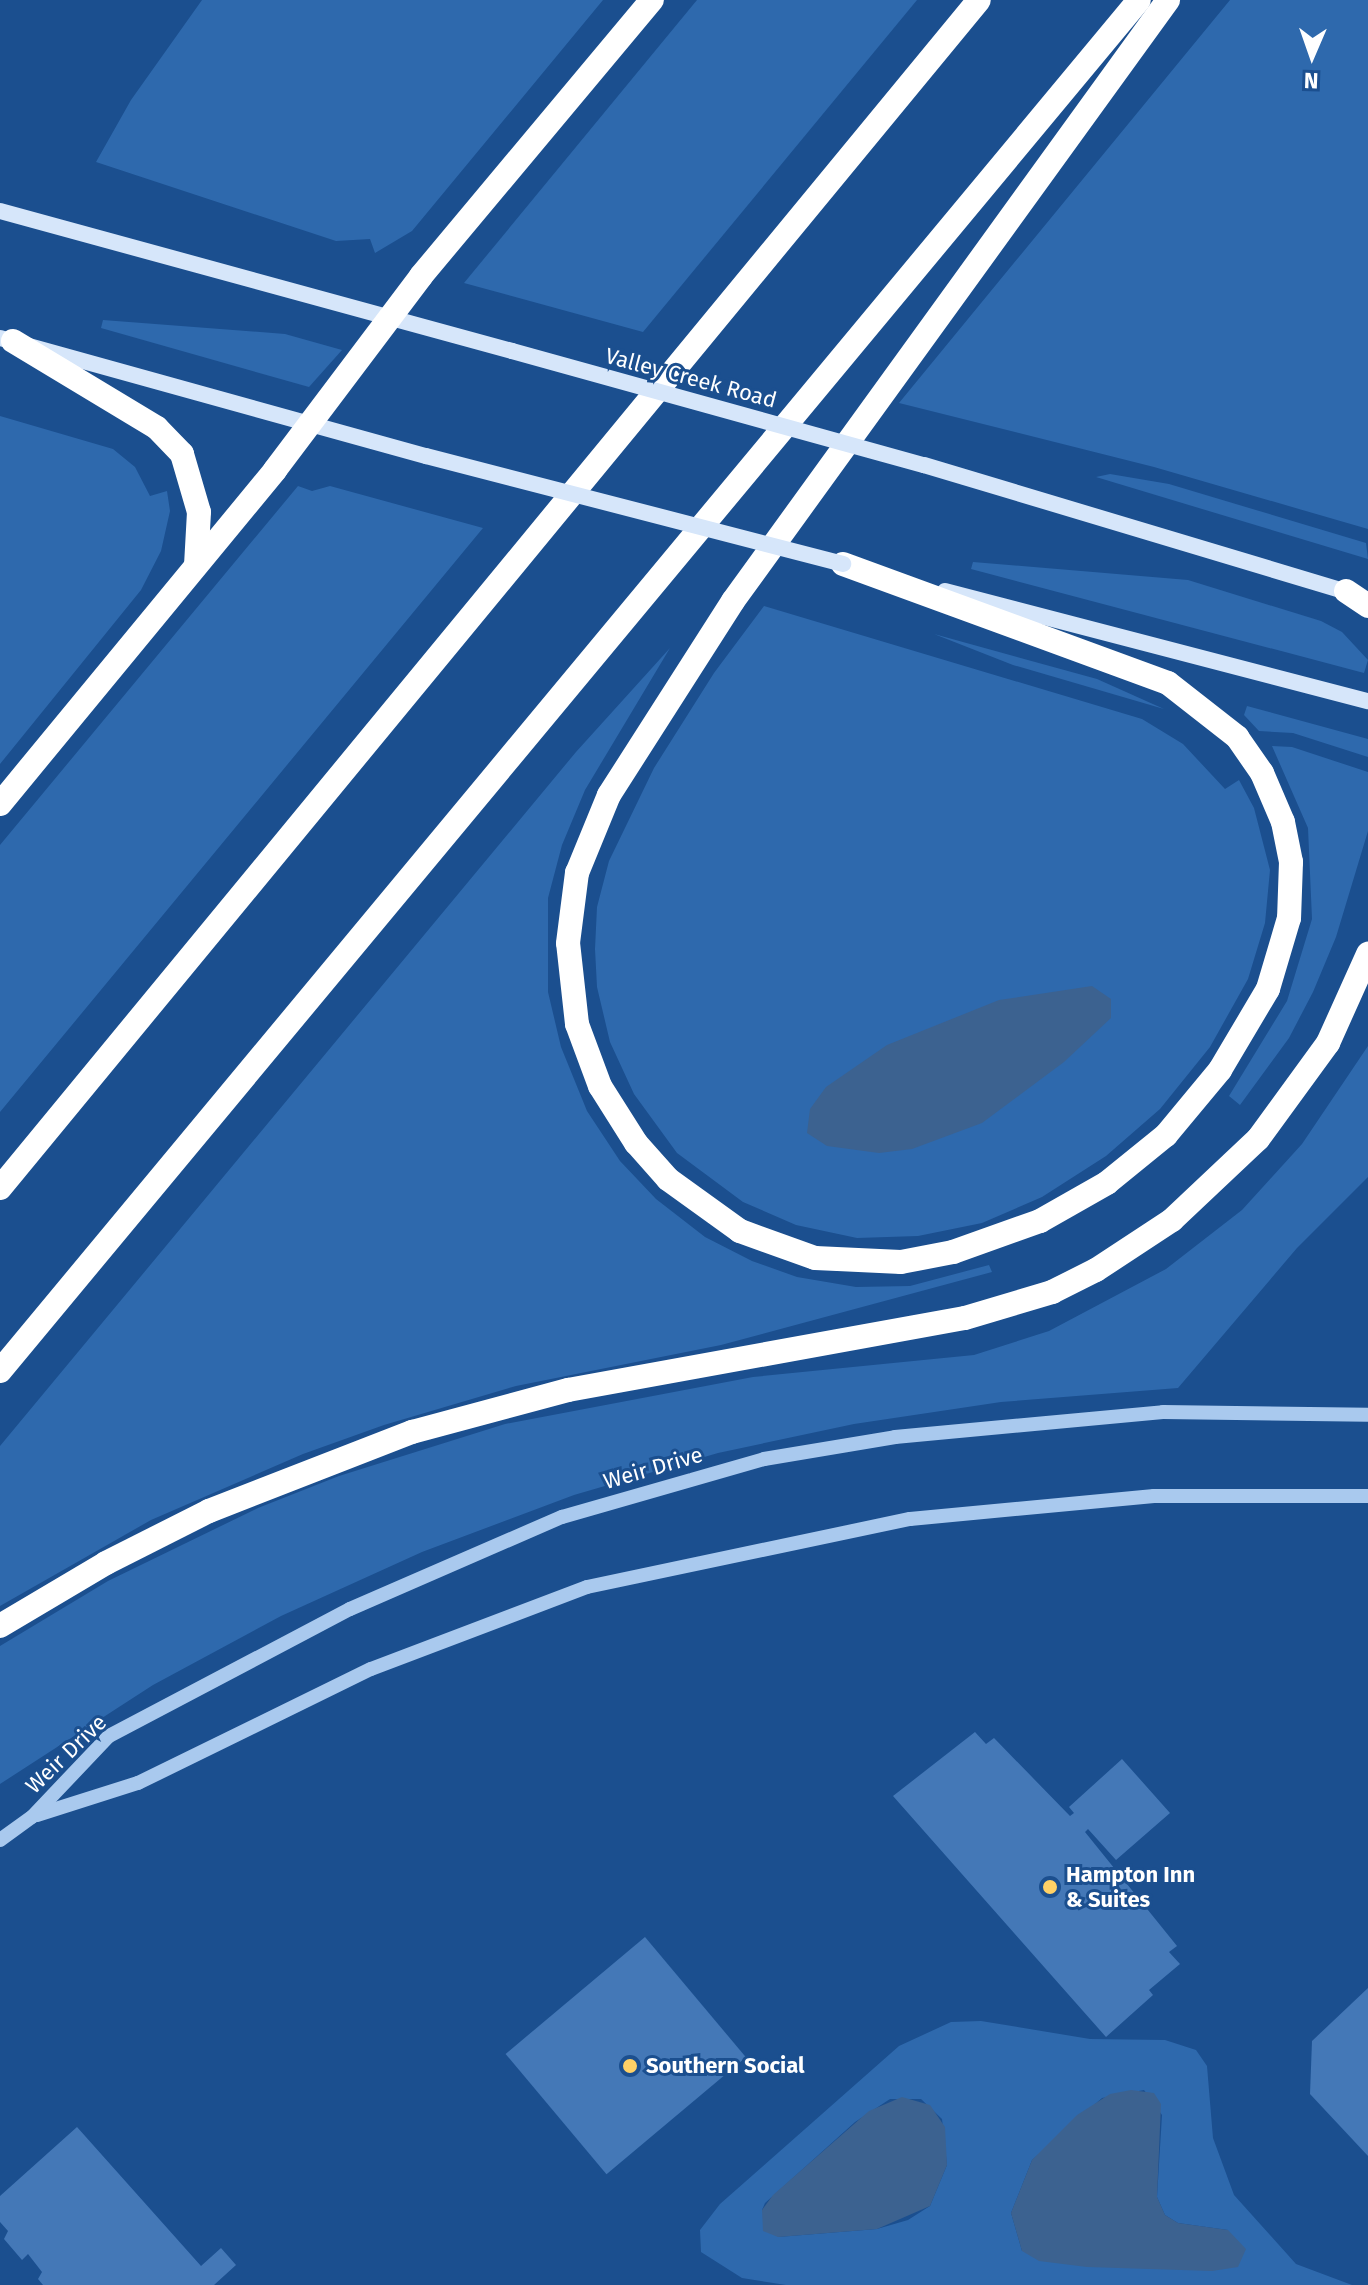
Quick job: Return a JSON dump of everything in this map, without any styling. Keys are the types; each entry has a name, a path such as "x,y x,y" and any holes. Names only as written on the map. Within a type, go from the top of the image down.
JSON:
{"highway":[{"path":"0,804 312,422 390,319 652,0"},
{"path":"0,1188 979,0"},
{"path":"0,1371 1139,0"},
{"path":"843,564 1168,683 1221,723 1250,755 1274,798 1291,862 1289,918 1268,989 1220,1070 1166,1135 1107,1183 1040,1221 953,1252 901,1262 838,1262 766,1242 706,1210 651,1162 612,1107 583,1045 569,964 574,889 588,838 609,795 733,601 1168,0"},
{"path":"6,340 157,428 182,454 199,512 196,565"},
{"path":"1357,594 1368,606"},
{"path":"0,1626 106,1563 196,1517 412,1432 568,1390 965,1318 1040,1296 1096,1270 1182,1212 1258,1139 1322,1053 1368,954"}],"main road":[{"name":"Valley Creek Road","path":"0,211 924,465 1357,594"},
{"path":"6,340 312,422 426,456 1368,701"}],"street":[{"name":"Weir Drive","path":"0,1840 32,1817 109,1736 350,1609 562,1517 764,1459 895,1437 1163,1412 1368,1415"},
{"name":"Weir Drive","path":"32,1817 138,1783 371,1669 587,1587 910,1519 1154,1496 1368,1496"}],"shaded area":[{"path":"202,0 603,0 412,231 375,253 370,239 336,241 96,162 131,100"},
{"path":"697,0 917,0 643,332 464,283"},
{"path":"1230,0 1368,0 1368,529 1154,467 899,403"},
{"path":"103,320 285,334 342,350 309,387 101,328"},
{"path":"0,416 113,449 135,467 150,496 167,491 170,511 161,551 141,590 0,764"},
{"path":"1110,474 1169,484 1366,543 1368,559 1096,477"},
{"path":"298,486 312,491 330,486 483,528 0,1112 0,845"},
{"path":"973,562 1188,580 1321,621 1342,632 1368,660 1364,673 971,569"},
{"path":"764,606 1142,719 1183,744 1225,789 1239,780 1254,808 1270,870 1265,923 1248,979 1210,1047 1160,1109 1106,1156 1042,1197 982,1223 918,1236 857,1238 796,1225 743,1202 677,1153 634,1094 610,1042 597,987 595,949 597,907 609,861 654,768 714,673"},
{"path":"934,634 1097,679 1164,709 1013,665"},
{"path":"670,648 585,790 562,845 548,898 548,992 561,1047 587,1111 620,1161 656,1199 705,1237 752,1261 797,1277 856,1287 910,1286 989,1265 992,1272 721,1345 516,1386 384,1425 303,1454 151,1520 0,1606 0,1446 576,752"},
{"path":"1247,706 1368,739 1368,757 1293,733 1259,731 1244,715"},
{"path":"1272,746 1292,747 1368,772 1368,831 1336,937 1313,992 1289,1038 1240,1105 1229,1096 1287,1001 1312,919 1308,828"},
{"path":"1092,986 1111,999 1111,1018 1064,1062 982,1123 912,1149 879,1153 827,1146 807,1133 810,1109 826,1087 887,1045 999,1000"},
{"path":"1368,1046 1368,1177 1297,1248 1178,1388 1001,1402 854,1424 718,1453 574,1495 422,1552 281,1616 153,1685 0,1784 0,1646 108,1581 258,1508 339,1476 505,1424 753,1377 974,1355 1049,1331 1166,1269 1242,1210 1302,1144"},
{"path":"981,2021 1090,2039 1165,2040 1196,2050 1207,2066 1213,2138 1234,2195 1296,2264 1352,2285 786,2285 742,2278 701,2252 700,2230 720,2204 899,2046 951,2022","holes":["1144,2090 1162,2115 1157,2197 1165,2215 1178,2223 1228,2230 1022,2251 1011,2213 1032,2160 1102,2098","890,2099 921,2099 942,2119 947,2165 930,2206 908,2220 877,2229 778,2237 762,2210 765,2203 855,2122"]},
{"path":"1131,2090 1154,2093 1161,2104 1157,2197 1165,2215 1178,2223 1228,2230 1246,2249 1238,2267 1212,2271 1087,2267 1039,2261 1022,2251 1011,2213 1032,2160 1077,2115 1110,2094"},
{"path":"902,2097 930,2105 945,2127 947,2165 930,2206 877,2229 778,2237 763,2231 762,2210 773,2195 869,2111"}],"building":[{"name":"Hampton Inn & Suites","path":"975,1732 986,1744 994,1738 1070,1816 1074,1813 1069,1807 1122,1759 1170,1813 1116,1860 1088,1829 1085,1832 1177,1946 1169,1952 1180,1964 1149,1990 1153,1995 1106,2037 893,1796"},
{"path":"645,1937 746,2057 606,2174 506,2054"},
{"path":"1368,1988 1368,2156 1310,2094 1312,2041"},
{"path":"77,2127 201,2266 221,2248 236,2265 214,2285 43,2285 38,2279 42,2272 28,2254 22,2260 4,2239 8,2231 0,2222 0,2196"}],"place":[{"name":"Hampton Inn & Suites","path":"1050,1887"},
{"name":"Southern Social","path":"630,2066"}]}
